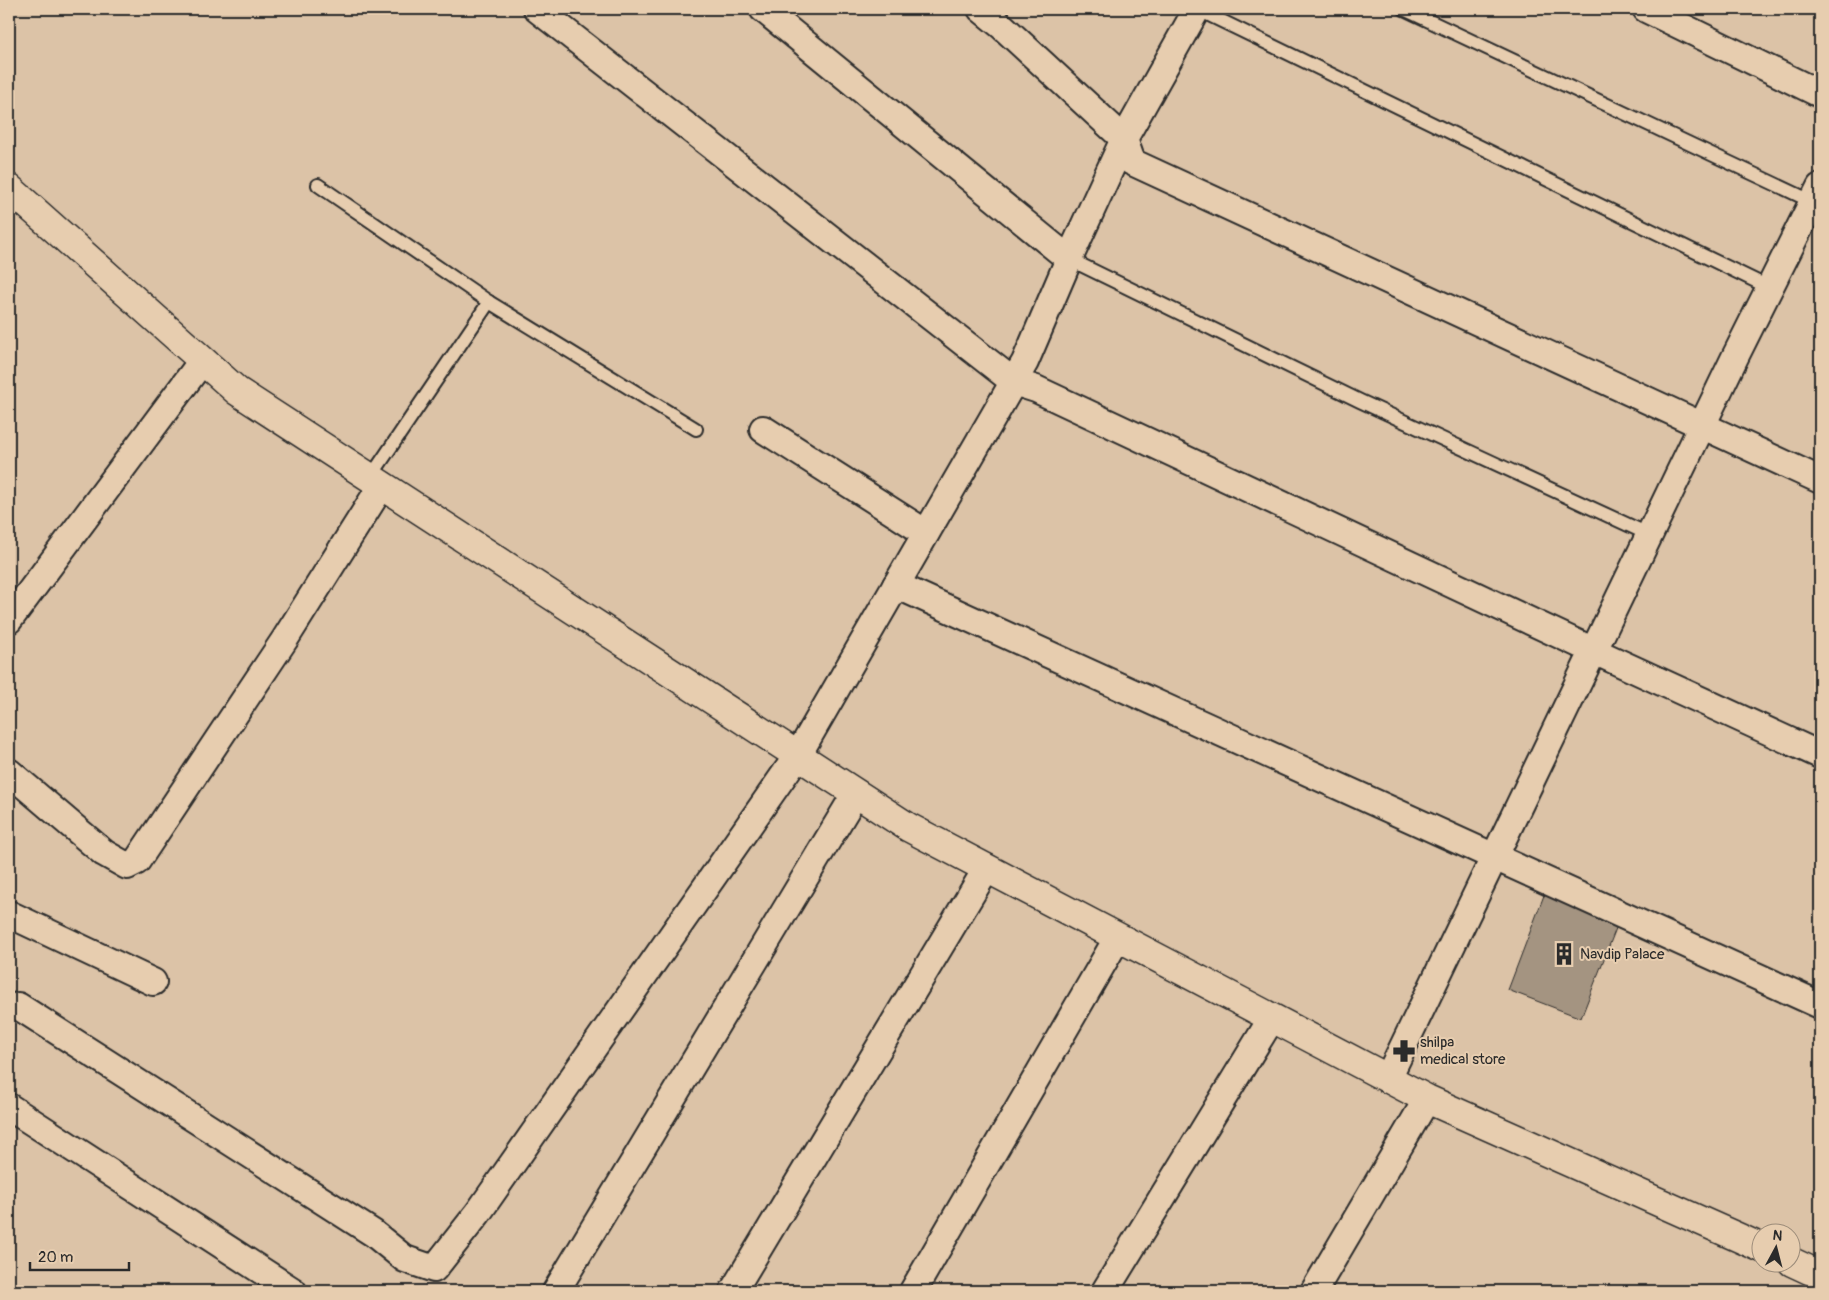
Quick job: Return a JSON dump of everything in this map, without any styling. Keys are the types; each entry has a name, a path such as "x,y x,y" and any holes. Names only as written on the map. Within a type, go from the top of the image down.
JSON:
{"street":[{"path":"537,9 1014,382 1045,393 1820,754"},
{"path":"763,9 1069,259"},
{"path":"981,9 1003,26 1124,139 1132,162 1820,480"},
{"path":"18,1006 373,1233 406,1259 434,1269 478,1213 798,755 1025,362 1069,259 1124,139 1197,9"},
{"path":"1646,9 1820,94"},
{"path":"9,188 237,391 908,827 1427,1099 1752,1244"},
{"path":"1388,1078 1702,425 1770,288 1818,198"},
{"path":"9,620 202,361"},
{"path":"763,429 926,533"},
{"path":"9,772 104,853 127,866 137,861 285,640 376,481"},
{"path":"896,584 1820,1005"},
{"path":"556,1291 856,793"},
{"path":"733,1291 987,868"},
{"path":"9,914 153,982"},
{"path":"913,1291 1118,937"},
{"path":"1105,1291 1272,1018"},
{"path":"1314,1291 1427,1099"},
{"path":"9,1107 293,1291"},
{"path":"1802,1267 1820,1275"}],"lane":[{"path":"1197,9 1770,288"},
{"path":"1404,9 1818,198"},
{"path":"318,185 489,302 696,430"},
{"path":"1069,259 1360,401 1650,535"},
{"path":"376,481 489,302"}],"building":[{"name":"Navdip Palace","path":"1546,890 1620,918 1581,1018 1508,990"}],"place":[{"name":"Navdip Palace","path":"1564,954"},
{"name":"shilpa medical store","path":"1404,1051"}]}
